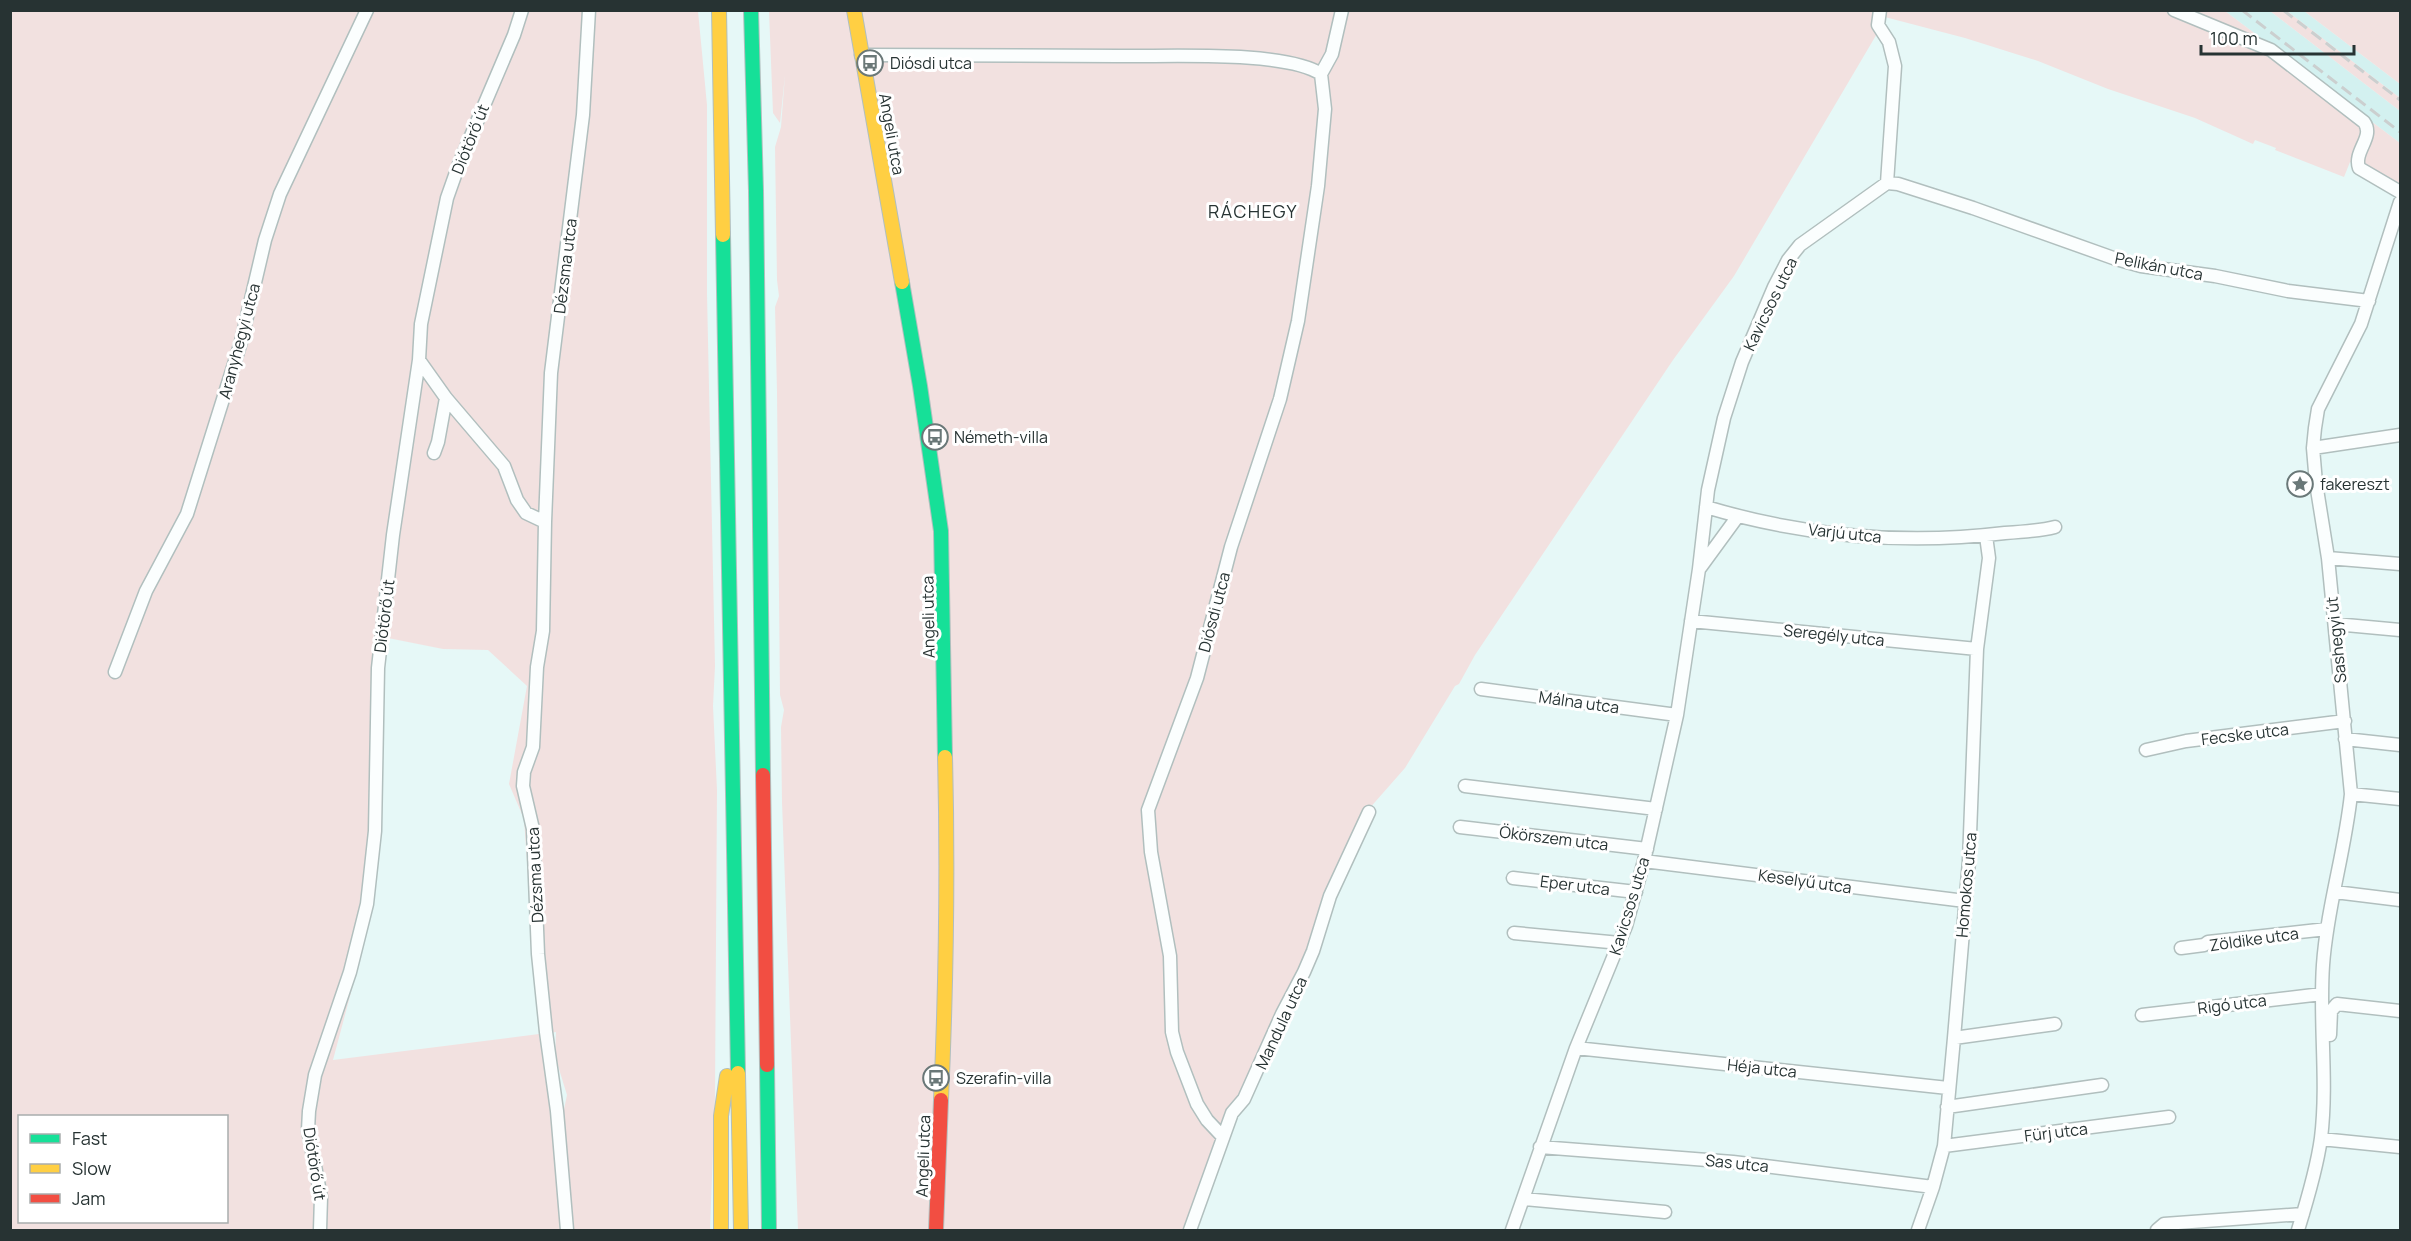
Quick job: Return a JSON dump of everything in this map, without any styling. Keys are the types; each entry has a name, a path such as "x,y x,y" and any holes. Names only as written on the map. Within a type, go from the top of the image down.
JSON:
{"main road":[{"path":"709,10 720,44"},
{"path":"719,10 741,1230"},
{"path":"750,10 756,191 769,1230"},
{"name":"Angeli utca","path":"854,10 920,386 941,531 947,841 945,1009 936,1230"},
{"path":"721,1230 721,1116 736,1028"},
{"path":"768,1124 780,1156 782,1208"}],"street":[{"name":"Aranyhegyi utca","path":"115,672 146,591 188,514 241,342 265,240 280,194 367,10"},
{"name":"Diótörő út","path":"320,1230 321,1197 308,1130 309,1111 315,1075 350,972 367,904 375,831 378,668 393,536 419,360 421,324 447,198 459,164 514,35 522,10"},
{"name":"Dézsma utca","path":"567,1230 557,1111 538,954 533,829 523,786 524,772 533,747 537,667 543,631 544,522 551,374 583,115 589,10"},
{"path":"861,55 1224,58 1289,61 1312,68 1321,74 1330,60 1342,10"},
{"path":"1880,10 1878,25 1889,42 1895,66 1887,183"},
{"path":"2174,10 2271,50 2364,122 2368,132 2357,159 2360,168 2400,192"},
{"name":"Diósdi utca","path":"1223,1137 1207,1120 1197,1104 1177,1052 1172,1032 1170,956 1151,852 1148,810 1197,678 1232,547 1280,399 1298,321 1318,186 1325,109 1321,74"},
{"name":"Pelikán utca","path":"1887,183 1898,184 1973,208 2116,260 2141,266 2215,276 2288,291 2369,302"},
{"name":"Kavicsos utca","path":"1512,1230 1576,1048 1620,943 1646,855 1677,715 1706,507 1724,418 1742,362 1788,260 1800,245 1887,183"},
{"name":"Sashegyi út","path":"2298,1230 2321,1139 2322,994 2327,929 2347,829 2351,794 2335,624 2324,572 2328,558 2313,448 2318,409 2361,324 2400,202"},
{"path":"419,360 447,398 504,466 517,500 526,513 544,522"},
{"path":"434,453 447,398"},
{"path":"2313,448 2400,435"},
{"name":"Varjú utca","path":"1706,507 1738,516 1841,536 1898,538 1986,536 2055,527"},
{"name":"Kavicsos utca","path":"1699,569 1738,516"},
{"path":"1703,536 1720,540"},
{"name":"Homokos utca","path":"1918,1230 1944,1146 1965,901 1977,649 1989,558 1986,536"},
{"path":"2328,558 2400,564"},
{"name":"Seregély utca","path":"1691,621 1977,649"},
{"path":"2335,624 2400,630"},
{"name":"Málna utca","path":"1481,689 1677,715"},
{"name":"Fecske utca","path":"2146,750 2186,741 2344,721"},
{"path":"2345,739 2400,745"},
{"path":"1465,786 1656,809"},
{"path":"2351,794 2400,799"},
{"name":"Mandula utca","path":"1190,1230 1235,1108 1244,1100 1282,1014 1305,972 1330,896 1369,812"},
{"name":"Ökörszem utca","path":"1461,827 1646,855"},
{"name":"Keselyű utca","path":"1646,855 1965,901"},
{"name":"Eper utca","path":"1513,878 1636,892"},
{"path":"2335,892 2400,900"},
{"name":"Zöldike utca","path":"2181,948 2204,945 2208,942 2327,929"},
{"path":"1514,933 1620,943"},
{"name":"Rigó utca","path":"2142,1015 2322,994"},
{"name":"Sashegyi út","path":"2323,1092 2328,1082 2331,1011 2335,1005 2400,1011"},
{"path":"1954,1038 2055,1024"},
{"name":"Héja utca","path":"1576,1048 1948,1088"},
{"path":"1947,1107 2102,1085"},
{"name":"Fürj utca","path":"1944,1146 2169,1117"},
{"path":"2321,1139 2400,1147"},
{"name":"Sas utca","path":"1540,1147 1732,1162 1933,1187"},
{"path":"1523,1199 1665,1212"},
{"path":"2157,1230 2164,1224 2303,1214"}],"shaded area":[{"path":"11,11 698,11 707,105 707,294 715,666 713,706 717,790 715,1096 710,1230 574,1230 563,1114 567,1095 555,1056 556,1032 539,1035 552,1108 565,1230 11,1230","holes":["388,638 443,649 488,650 527,686 509,784 524,819 539,1034 333,1060 366,936 371,906 377,730"]},
{"path":"769,11 2225,11 2400,143 2400,190 2350,162 2344,177 2255,140 2253,144 2195,118 2108,89 2038,61 1965,38 1881,16 1878,32 1734,276 1673,360 1475,655 1405,768 1368,810 1241,1103 1190,1230 798,1230 782,802 781,727 784,710 780,695 775,307 779,296 775,147 781,127 785,75 780,123 773,113"},
{"path":"2225,11 2270,11 2400,111 2400,143"},
{"path":"2270,11 2287,11 2400,98 2400,111"},
{"path":"2287,11 2304,11 2400,84 2400,98"},
{"path":"2304,11 2400,11 2400,84"}],"railway":[{"path":"2242,10 2400,132"},
{"path":"2283,10 2400,100"}],"traffic: fast":[{"path":"751,10 756,191 763,775"},
{"path":"723,235 738,1073"},
{"path":"902,282 941,531 945,757"},
{"path":"767,1065 769,1230"}],"traffic: slow":[{"path":"719,10 723,235"},
{"path":"854,10 902,282"},
{"path":"941,1100 946,929 945,757"},
{"path":"738,1073 741,1230"},
{"path":"721,1230 721,1116 727,1076"}],"traffic: jam":[{"path":"763,775 767,1065"},
{"path":"936,1230 941,1100"}],"place":[{"name":"Diósdi utca","path":"870,63"},
{"name":"Németh-villa","path":"935,437"},
{"name":"fakereszt","path":"2300,484"},
{"name":"Szerafin-villa","path":"936,1078"}],"district":[{"name":"RÁCHEGY","path":"1253,211"}]}
